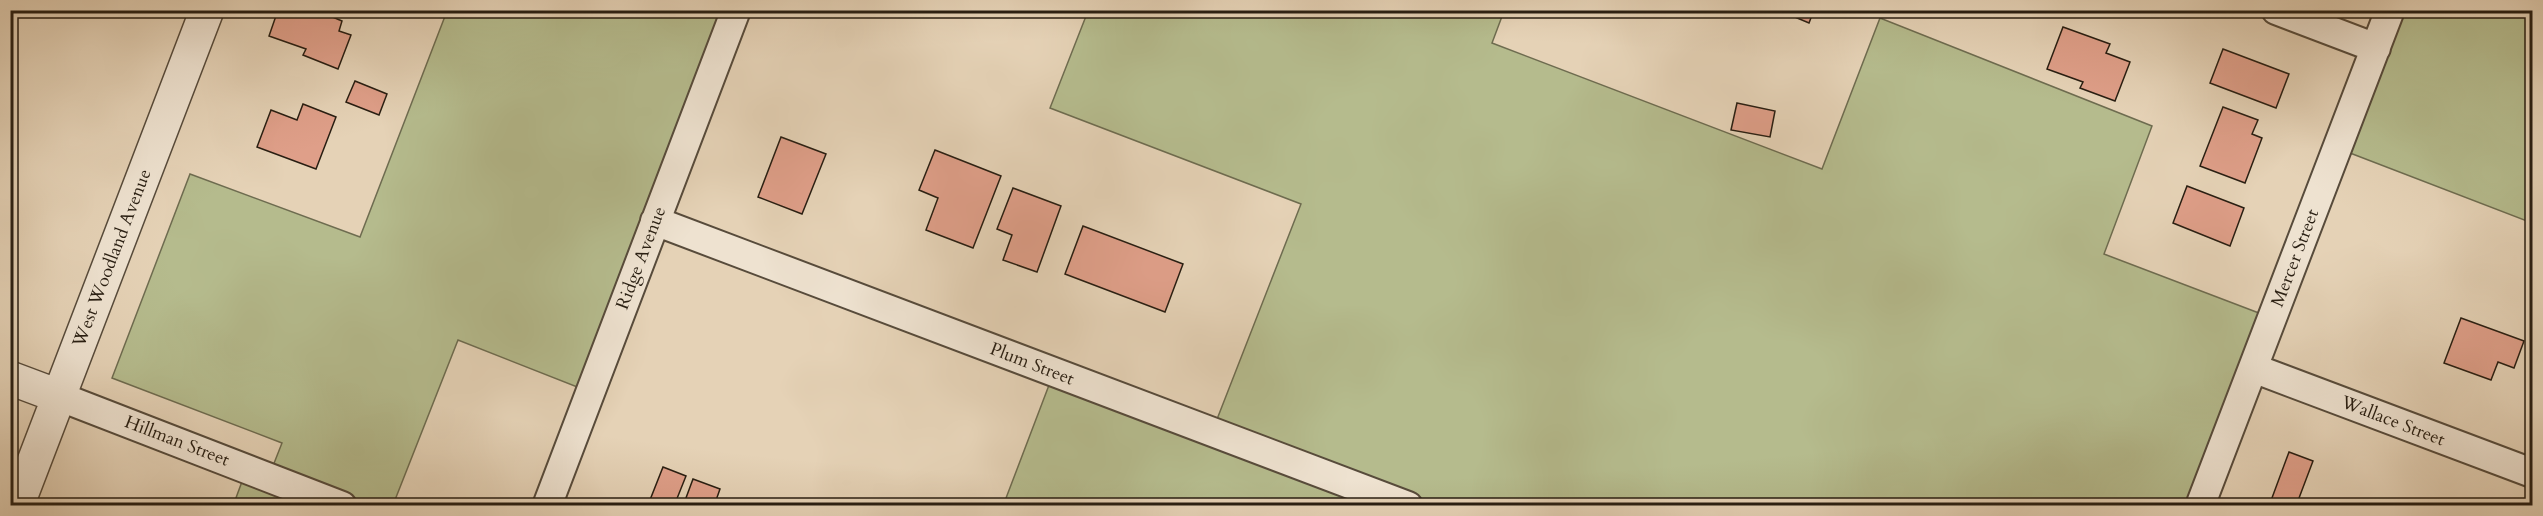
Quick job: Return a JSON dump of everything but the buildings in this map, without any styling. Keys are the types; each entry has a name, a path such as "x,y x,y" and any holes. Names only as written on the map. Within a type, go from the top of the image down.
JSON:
{"street":[{"name":"West Woodland Avenue","path":"17,506 207,10"},
{"name":"Ridge Avenue","path":"547,506 736,10"},
{"path":"2276,10 2376,48"},
{"name":"Mercer Street","path":"2200,506 2390,10"},
{"name":"Plum Street","path":"655,221 1408,506"},
{"name":"Wallace Street","path":"2253,368 2532,473"},
{"name":"Hillman Street","path":"10,378 342,506"}],"green space":[{"path":"447,11 736,11 590,392 458,340 393,505 233,506 247,468 269,476 282,443 112,378 190,174 360,237"},
{"path":"1088,11 1504,11 1492,43 1822,169 1880,18 2152,126 2104,254 2272,318 2200,505 1003,506 1054,372 1212,432 1301,204 1050,108"},
{"path":"2390,11 2532,11 2532,223 2337,148"}]}
